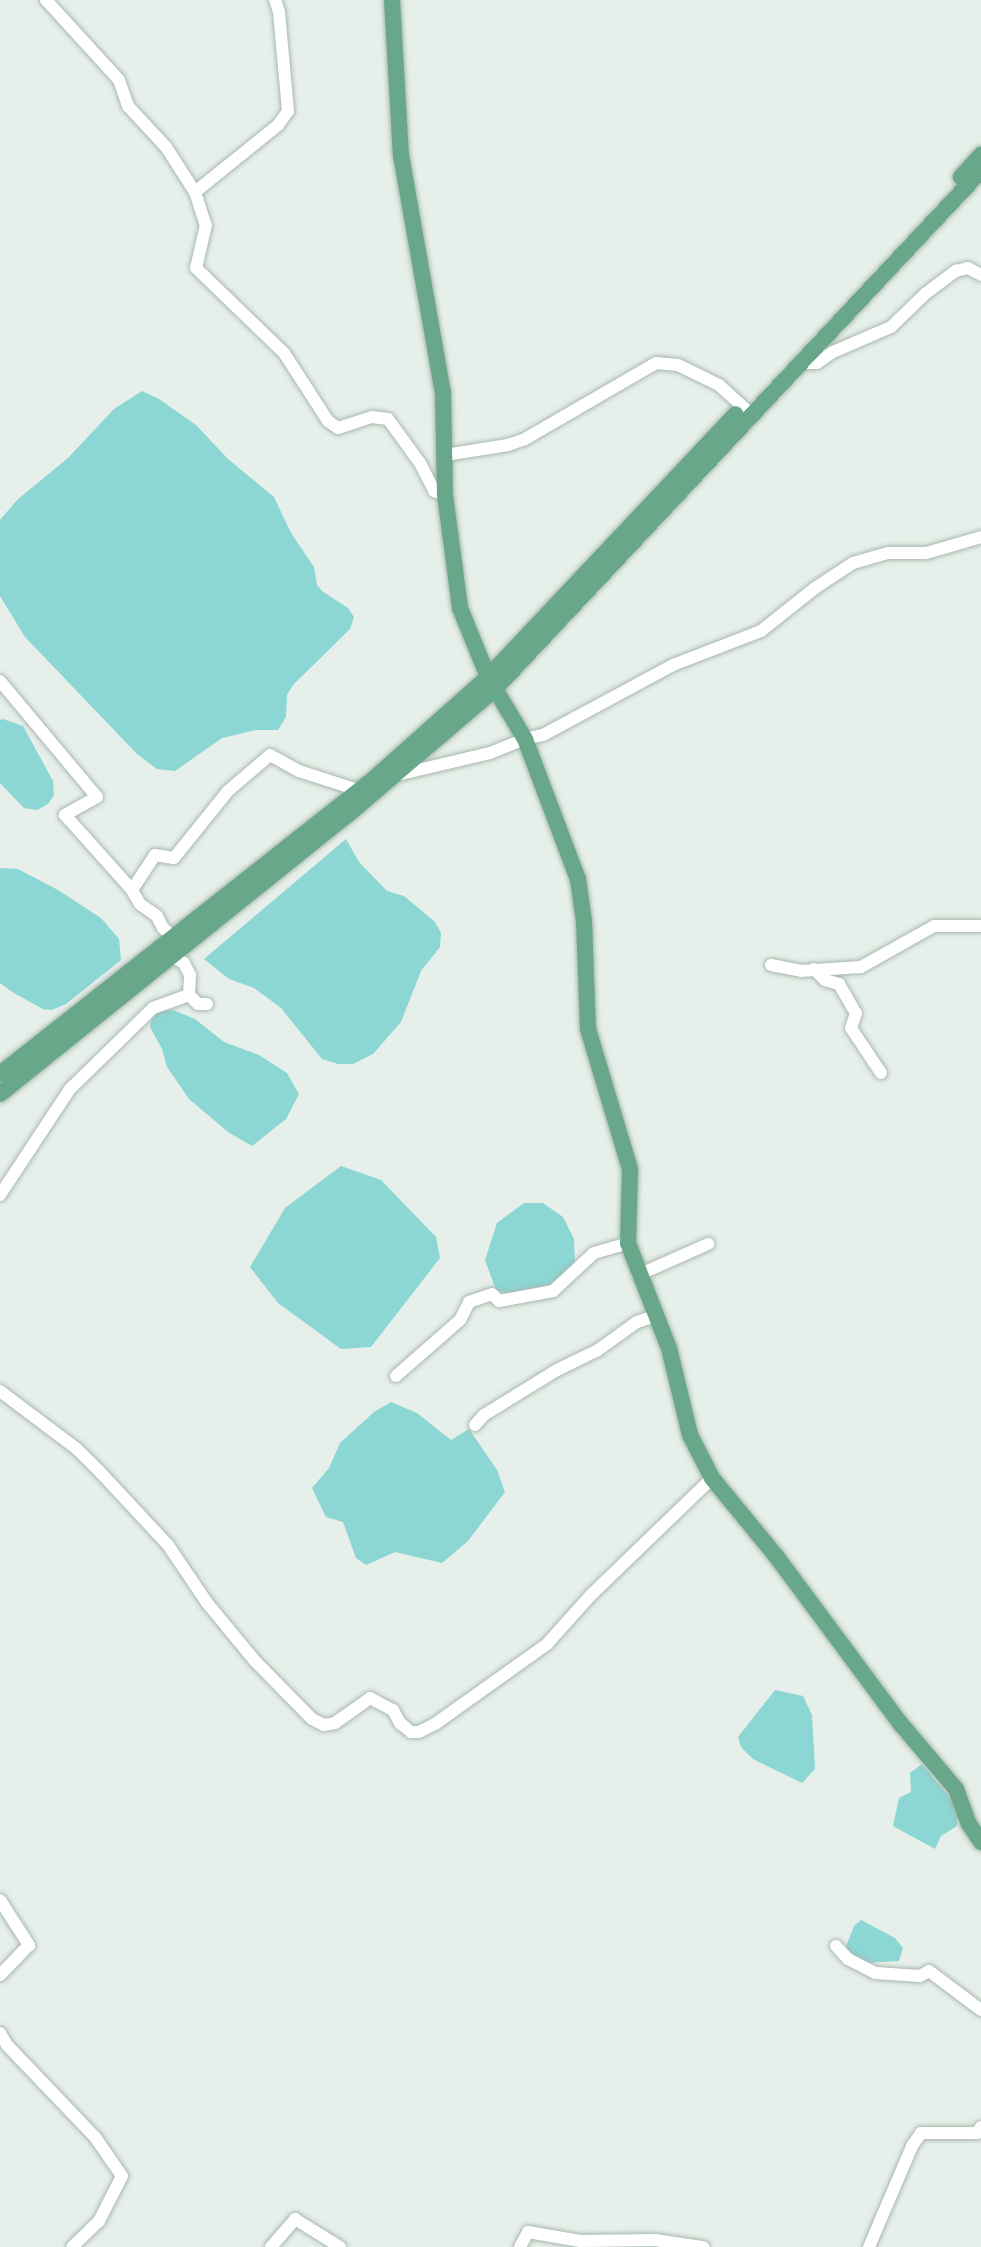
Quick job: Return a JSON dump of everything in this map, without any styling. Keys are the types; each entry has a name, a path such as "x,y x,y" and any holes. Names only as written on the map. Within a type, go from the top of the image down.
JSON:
{"main road":[{"path":"392,0 401,155 443,393 444,495 460,608 491,683 526,738 578,879 584,921 588,1028 631,1169 628,1243 668,1348 690,1435 712,1478 776,1556 900,1723 956,1788 969,1824 981,1842"},
{"path":"0,1074 173,937 365,793 396,775 491,683 748,410 981,155"},
{"path":"748,410 801,363 981,171"},
{"path":"0,1094 172,956 491,683"}],"street":[{"path":"46,0 119,79 128,106 166,147 195,192 206,225 196,268 284,353 328,421 338,428 372,417 388,419 420,463 434,491 444,495"},
{"path":"195,192 278,125 288,111 279,12 275,0"},
{"path":"801,363 817,363 833,352 891,327 925,294 956,271 968,268 981,275"},
{"path":"445,455 508,445 525,439 656,363 678,365 719,385 748,410"},
{"path":"396,775 491,753 526,738 543,736 697,654 761,631 815,588 853,563 889,553 926,553 981,537"},
{"path":"0,681 97,797 65,815 132,890 140,904 157,916 163,928 173,937"},
{"path":"132,890 155,855 174,858 228,790 270,755 299,771 365,793"},
{"path":"771,965 801,971 861,967 934,926 981,926"},
{"path":"172,956 184,963 190,975 189,995 198,1004 206,1004"},
{"path":"814,969 825,980 839,984 856,1013 851,1028 881,1073"},
{"path":"0,1195 69,1089 153,1008 189,995"},
{"path":"396,1376 460,1320 469,1303 492,1294 499,1301 553,1291 594,1253 628,1243"},
{"path":"639,1275 708,1244"},
{"path":"475,1425 484,1415 557,1370 598,1350 637,1322 656,1316"},
{"path":"0,1391 77,1449 101,1473 168,1545 208,1604 256,1661 312,1719 324,1725 335,1723 370,1698 393,1710 400,1723 411,1732 419,1732 435,1724 547,1644 591,1595 712,1478"},
{"path":"0,1900 29,1945 0,1975"},
{"path":"836,1946 848,1959 876,1973 920,1976 929,1971 981,2010"},
{"path":"0,2033 7,2046 95,2137 122,2176 99,2221 72,2247"},
{"path":"869,2247 912,2146 921,2133 977,2133 981,2127"},
{"path":"271,2247 295,2219 340,2247"},
{"path":"520,2247 528,2232 580,2241 656,2240 703,2247"}],"water":[{"path":"142,391 159,399 196,425 228,459 274,497 291,533 314,567 317,585 348,608 354,617 350,629 293,685 287,695 286,717 278,730 256,730 222,738 175,771 157,769 137,754 25,637 0,596 0,520 17,500 68,458 114,409"},
{"path":"0,720 23,726 53,781 54,795 48,804 37,810 24,808 0,783"},
{"path":"346,839 359,862 387,891 404,896 435,922 441,933 440,947 421,971 401,1022 373,1054 353,1064 338,1064 322,1059 281,1008 254,988 229,979 204,959"},
{"path":"0,868 18,869 58,890 101,918 119,939 121,960 66,1004 52,1010 43,1009 0,983"},
{"path":"173,1010 195,1019 224,1042 259,1055 287,1073 299,1094 286,1119 252,1146 228,1132 189,1099 167,1067 162,1049 150,1027 153,1011"},
{"path":"341,1166 381,1180 436,1237 440,1258 371,1347 341,1349 278,1303 250,1267 285,1208"},
{"path":"524,1203 543,1203 563,1217 574,1239 575,1264 559,1283 534,1292 513,1295 496,1290 485,1260 497,1223"},
{"path":"391,1402 417,1413 451,1440 469,1429 497,1470 505,1492 468,1541 442,1563 395,1552 366,1565 356,1558 343,1522 326,1517 312,1488 329,1468 340,1443 374,1412"},
{"path":"775,1690 803,1696 812,1715 815,1769 802,1783 753,1759 741,1747 738,1737"},
{"path":"922,1764 951,1799 957,1815 957,1826 941,1836 935,1849 893,1826 899,1798 911,1792 910,1773"},
{"path":"861,1920 895,1938 903,1948 899,1961 863,1963 845,1949 854,1926"}]}
